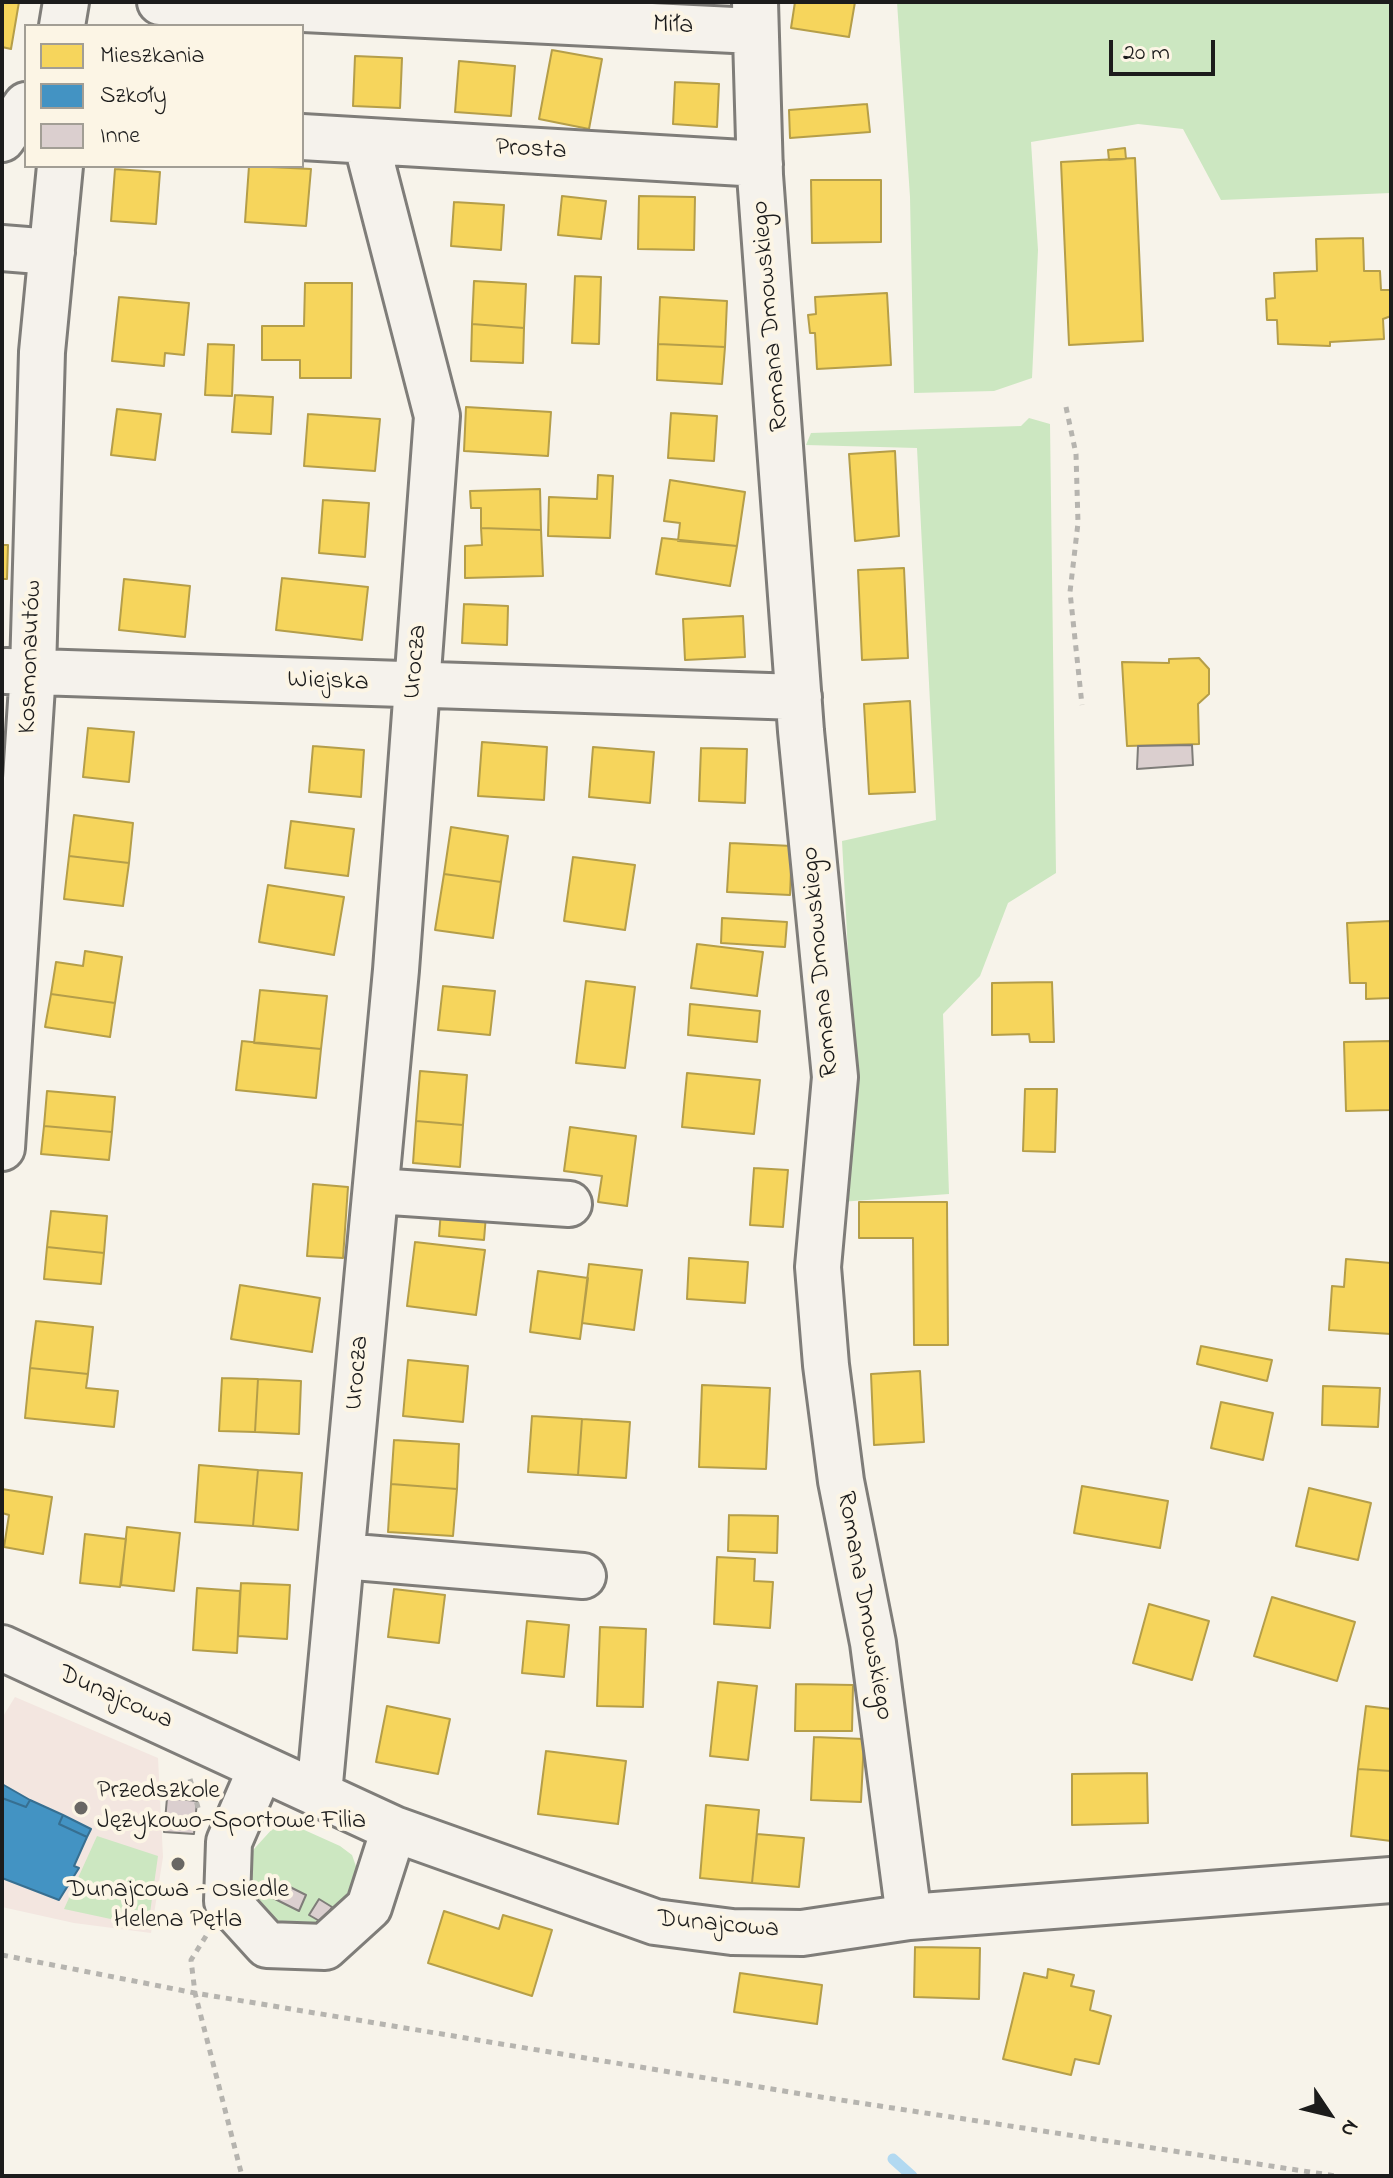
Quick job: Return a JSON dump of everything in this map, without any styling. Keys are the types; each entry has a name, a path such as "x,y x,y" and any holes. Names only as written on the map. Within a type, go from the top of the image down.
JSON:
{"street":[{"path":"62,24 66,2"},
{"name":"Miła","path":"160,2 754,16"},
{"name":"Romana Dmowskiego","path":"754,16 760,164 799,697 835,1077 818,1267 826,1365 841,1481 873,1643 909,1917"},
{"path":"2,139 24,108"},
{"name":"Prosta","path":"304,137 760,164"},
{"name":"Urocza","path":"319,1794 396,970 437,416 366,141"},
{"name":"Kosmonautów","path":"2,1148 17,671 60,168"},
{"path":"2,248 52,252"},
{"name":"Wiejska","path":"17,671 799,697"},
{"path":"376,1191 569,1204"},
{"path":"342,1556 583,1576"},
{"name":"Dunajcowa","path":"2,1648 394,1829 655,1922 732,1932 802,1933 909,1917 1391,1880"},
{"path":"261,1768 229,1842 227,1901 267,1945 325,1947 369,1907 394,1829"}],"path":[{"path":"1066,407 1076,454 1078,523 1070,592 1082,705"},
{"path":"187,1776 195,1787 200,1816"},
{"path":"227,1901 191,1960 195,1993 242,2176"},
{"path":"2,1955 195,1993 808,2095 1336,2176"}],"shaded area":[{"name":"Przedszkole Językowo-Sportowe Filia","path":"15,1697 158,1758 163,1857 151,1933 74,1923 2,1907 2,1718"}],"green space":[{"path":"897,2 1391,2 1391,193 1221,200 1183,129 1138,124 1031,142 1038,250 1032,378 994,391 914,393 910,197"},
{"path":"1029,418 1050,424 1056,873 1008,903 980,976 943,1014 949,1194 840,1202 854,1064 842,841 936,820 917,448 806,445 811,433 1021,426"},
{"path":"291,1824 340,1846 352,1855 357,1869 356,1887 326,1927 285,1932 249,1902 242,1878 254,1849 274,1827"},
{"path":"97,1836 158,1856 148,1927 64,1909"}],"building: Mieszkania":[{"path":"2,2 19,2 11,49 2,47"},
{"path":"795,2 855,2 849,37 791,28"},
{"path":"552,50 602,59 589,129 539,119"},
{"path":"355,56 402,58 400,108 353,106"},
{"path":"459,61 515,66 511,116 455,112"},
{"path":"675,82 719,84 717,127 673,124"},
{"path":"867,104 870,132 790,138 789,110"},
{"path":"1125,148 1126,159 1109,160 1108,150"},
{"path":"1135,158 1143,341 1069,345 1061,162"},
{"path":"249,168 311,169 306,226 245,222"},
{"path":"115,169 160,172 156,224 111,221"},
{"path":"811,180 881,180 881,242 812,243"},
{"path":"562,196 606,201 601,239 558,235"},
{"path":"639,196 695,197 694,250 638,249"},
{"path":"454,202 504,205 501,250 451,246"},
{"path":"1363,238 1364,271 1380,271 1381,290 1390,290 1391,316 1383,319 1384,339 1330,342 1330,346 1278,344 1277,320 1267,320 1266,299 1275,298 1274,273 1317,271 1316,239"},
{"path":"575,276 601,277 599,344 572,343"},
{"path":"474,281 526,284 524,328 472,324"},
{"path":"305,283 352,283 351,378 300,378 300,360 262,360 262,326 304,326"},
{"path":"887,293 891,365 817,369 815,333 810,333 808,315 816,314 815,297"},
{"path":"119,297 189,303 184,355 165,353 164,366 112,361"},
{"path":"660,297 727,301 725,347 658,344"},
{"path":"472,324 524,328 523,363 471,361"},
{"path":"208,344 234,345 232,396 205,395"},
{"path":"658,344 725,347 722,384 657,380"},
{"path":"235,395 273,397 271,434 232,432"},
{"path":"466,407 551,412 548,456 464,451"},
{"path":"117,409 161,414 155,460 111,455"},
{"path":"671,413 717,416 714,461 668,458"},
{"path":"308,414 380,419 375,471 304,466"},
{"path":"895,451 899,536 855,541 849,454"},
{"path":"598,475 613,476 610,538 548,536 549,497 597,499"},
{"path":"670,480 745,492 737,546 678,541 680,523 664,521"},
{"path":"540,489 541,530 481,528 481,508 471,508 470,491"},
{"path":"323,500 369,503 365,557 319,553"},
{"path":"481,528 541,530 543,576 465,578 465,546 482,545"},
{"path":"662,538 737,546 730,586 656,574"},
{"path":"2,545 8,545 7,579 2,579"},
{"path":"904,568 908,658 862,660 858,570"},
{"path":"282,578 368,587 362,640 276,630"},
{"path":"124,579 190,586 185,637 119,630"},
{"path":"464,604 508,606 507,645 462,643"},
{"path":"743,616 745,657 685,660 683,619"},
{"path":"1199,658 1209,669 1209,694 1198,704 1199,744 1127,746 1122,662 1169,663 1169,659"},
{"path":"910,701 915,792 869,794 864,704"},
{"path":"88,728 134,732 129,782 83,777"},
{"path":"482,742 547,747 544,800 478,796"},
{"path":"313,746 364,750 361,797 309,792"},
{"path":"593,747 654,752 650,803 589,797"},
{"path":"701,748 747,749 745,803 699,801"},
{"path":"74,815 133,823 129,863 69,856"},
{"path":"291,821 354,829 348,876 285,868"},
{"path":"451,827 508,836 501,882 444,874"},
{"path":"730,843 792,846 790,895 727,892"},
{"path":"69,856 129,863 123,906 64,899"},
{"path":"573,857 635,865 625,930 564,921"},
{"path":"444,874 501,882 493,938 435,930"},
{"path":"268,885 344,897 334,955 259,942"},
{"path":"722,918 787,922 785,947 721,943"},
{"path":"1391,921 1391,998 1366,999 1366,983 1350,983 1347,923"},
{"path":"697,944 763,952 757,996 691,988"},
{"path":"85,951 122,957 115,1003 51,994 56,962 83,966"},
{"path":"586,981 635,987 625,1068 576,1063"},
{"path":"1052,982 1054,1042 1030,1042 1029,1034 992,1035 992,983"},
{"path":"443,986 495,991 490,1035 438,1030"},
{"path":"260,990 327,996 321,1049 254,1043"},
{"path":"51,994 115,1003 110,1037 45,1027"},
{"path":"690,1004 760,1011 757,1042 688,1035"},
{"path":"242,1041 321,1049 316,1098 236,1090"},
{"path":"1391,1041 1391,1110 1346,1111 1344,1042"},
{"path":"420,1071 467,1075 463,1125 416,1121"},
{"path":"687,1073 760,1080 754,1134 682,1127"},
{"path":"1025,1089 1057,1089 1055,1152 1023,1151"},
{"path":"47,1091 115,1097 112,1132 44,1126"},
{"path":"416,1121 463,1125 460,1167 413,1163"},
{"path":"44,1126 112,1132 109,1160 41,1154"},
{"path":"570,1127 636,1136 627,1206 598,1202 602,1176 564,1171"},
{"path":"754,1168 788,1170 783,1227 750,1225"},
{"path":"313,1184 348,1187 343,1258 307,1256"},
{"path":"859,1202 947,1202 948,1345 914,1345 913,1238 859,1238"},
{"path":"51,1211 107,1216 104,1253 47,1247"},
{"path":"441,1211 486,1215 484,1240 439,1236"},
{"path":"415,1242 485,1250 476,1315 407,1306"},
{"path":"47,1247 104,1253 101,1284 44,1279"},
{"path":"689,1258 748,1262 745,1303 687,1299"},
{"path":"1346,1259 1391,1263 1391,1334 1329,1330 1332,1286 1344,1287"},
{"path":"589,1264 642,1270 634,1330 582,1323"},
{"path":"538,1271 588,1278 580,1339 530,1332"},
{"path":"240,1285 320,1298 312,1352 231,1339"},
{"path":"36,1321 93,1327 88,1374 30,1368"},
{"path":"1201,1346 1272,1360 1267,1381 1197,1364"},
{"path":"408,1360 468,1366 463,1422 403,1416"},
{"path":"30,1368 88,1374 86,1388 118,1391 114,1427 25,1418"},
{"path":"920,1371 924,1442 874,1445 871,1374"},
{"path":"222,1378 258,1379 255,1432 219,1431"},
{"path":"258,1379 301,1381 299,1434 255,1432"},
{"path":"702,1385 770,1388 766,1469 699,1467"},
{"path":"1323,1386 1380,1388 1378,1427 1322,1425"},
{"path":"1221,1402 1273,1413 1263,1460 1211,1448"},
{"path":"532,1416 582,1419 578,1475 528,1472"},
{"path":"582,1419 630,1422 626,1478 578,1475"},
{"path":"394,1440 459,1444 457,1489 391,1484"},
{"path":"199,1465 258,1470 253,1526 195,1522"},
{"path":"258,1470 302,1473 298,1530 253,1526"},
{"path":"391,1484 457,1489 453,1536 388,1532"},
{"path":"1082,1486 1168,1501 1160,1548 1074,1533"},
{"path":"1309,1488 1371,1503 1358,1560 1296,1546"},
{"path":"2,1489 52,1497 43,1554 4,1547 9,1515 2,1513"},
{"path":"729,1515 778,1516 777,1553 728,1551"},
{"path":"127,1527 180,1533 174,1591 121,1585"},
{"path":"85,1534 126,1539 120,1587 80,1583"},
{"path":"717,1557 755,1559 754,1581 773,1582 770,1628 714,1624"},
{"path":"241,1583 290,1585 287,1639 238,1636"},
{"path":"197,1588 240,1591 237,1653 193,1650"},
{"path":"394,1589 445,1595 439,1643 388,1637"},
{"path":"1272,1597 1355,1622 1337,1681 1254,1656"},
{"path":"1149,1604 1209,1621 1192,1680 1133,1663"},
{"path":"527,1621 569,1625 564,1677 522,1673"},
{"path":"600,1627 646,1629 643,1707 597,1706"},
{"path":"718,1682 757,1686 748,1760 710,1756"},
{"path":"796,1684 853,1685 852,1731 795,1731"},
{"path":"387,1706 450,1719 438,1774 376,1762"},
{"path":"1366,1706 1391,1709 1391,1771 1358,1769"},
{"path":"814,1737 864,1739 861,1802 811,1800"},
{"path":"546,1751 626,1761 618,1824 538,1814"},
{"path":"1358,1769 1391,1771 1391,1841 1351,1836"},
{"path":"1147,1773 1148,1823 1072,1825 1072,1774"},
{"path":"706,1805 759,1810 752,1883 700,1878"},
{"path":"757,1834 804,1838 799,1887 752,1883"},
{"path":"444,1911 499,1929 503,1915 552,1930 532,1996 428,1963"},
{"path":"915,1947 980,1948 979,1999 914,1997"},
{"path":"1048,1969 1074,1975 1071,1986 1094,1991 1090,2010 1111,2016 1099,2064 1075,2059 1071,2075 1003,2059 1024,1973 1047,1978"},
{"path":"740,1973 822,1985 817,2024 734,2012"}],"building: Szkoły":[{"path":"2,1784 30,1800 26,1807 2,1798"},
{"path":"2,1798 26,1807 30,1800 63,1815 59,1824 87,1837 74,1866 79,1868 59,1900 2,1878"},
{"path":"63,1815 91,1829 87,1837 59,1824"}],"building: Inne":[{"path":"1192,745 1193,765 1137,769 1138,746"},
{"path":"167,1798 197,1801 194,1834 164,1832"},
{"path":"280,1882 306,1895 299,1911 273,1898"},
{"path":"319,1899 332,1907 323,1923 309,1915"}],"waterway":[{"path":"893,2159 912,2176"}],"place":[{"name":"Przedszkole Językowo-Sportowe Filia","path":"81,1808"},
{"name":"Dunajcowa - Osiedle Helena Pętla","path":"178,1864"}]}
